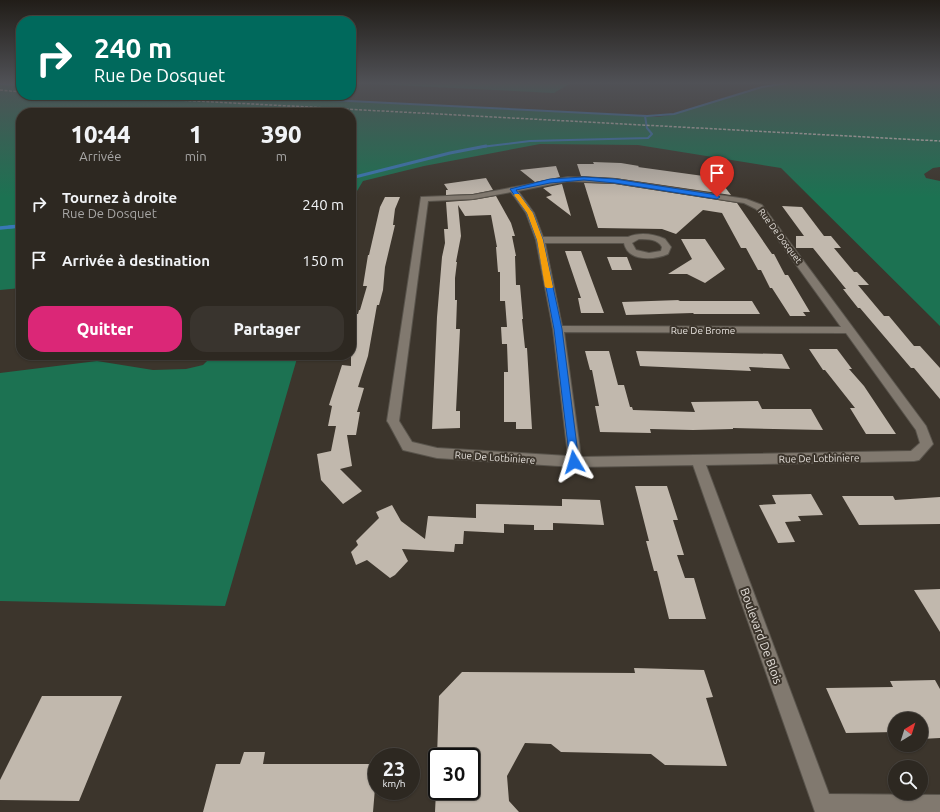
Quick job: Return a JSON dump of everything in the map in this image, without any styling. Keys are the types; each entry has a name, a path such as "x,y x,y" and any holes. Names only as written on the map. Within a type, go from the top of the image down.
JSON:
{"street":[{"name":"Rue De Dosquet","path":"424,200 474,197 550,181 584,179 615,181 746,201 759,207 922,429 927,444"},
{"path":"513,189 530,213 540,240 558,329 574,462"},
{"name":"Rue De Lotbiniere","path":"424,200 393,421 408,446 437,453 574,462 914,456 927,444"},
{"path":"540,240 630,240"},
{"name":"Rue De Brome","path":"558,329 849,330"},
{"name":"Boulevard De Blois","path":"698,461 823,808"},
{"path":"823,808 940,805"}],"green space":[{"path":"0,121 16,121 16,288 0,290"},
{"path":"356,121 940,121 940,167 933,168 924,174 926,178 940,181 940,326 781,168 638,145 540,144 424,166 363,181 356,193"},
{"path":"208,360 297,360 225,606 0,601 0,373 97,361 153,370 186,369 203,365"}],"building":[{"path":"593,162 621,163 639,166 638,167 718,178 731,195 615,178 581,176 577,164 594,164"},
{"path":"556,166 560,177 535,182 520,170"},
{"path":"486,178 493,190 473,194 446,195 446,190 448,190 444,184"},
{"path":"584,183 615,184 737,203 772,254 774,254 785,275 788,275 810,312 803,312 806,316 790,316 772,288 770,288 761,270 758,270 746,248 741,248 722,213 703,210 676,234 662,229 598,228"},
{"path":"562,184 571,216 546,197 552,195 543,188"},
{"path":"496,196 511,223 515,236 512,236 516,256 516,285 520,285 525,348 527,348 532,429 516,429 516,422 504,422 504,372 508,372 507,344 502,344 501,327 507,327 505,301 500,301 500,272 498,272 497,247 491,215 465,216 458,205 461,236 456,262 455,300 457,300 456,329 460,329 456,411 460,411 460,428 432,429 437,317 442,257 445,243 444,229 448,229 446,202 473,200"},
{"path":"385,197 400,197 395,209 393,225 395,225 385,267 383,290 379,305 377,305 368,356 358,387 364,388 357,412 360,412 356,435 347,435 352,466 340,469 362,491 343,504 321,480 317,454 331,451 336,426 328,426 332,406 329,405 342,365 351,366 351,360 356,360 356,314 358,314 360,310 367,286 363,286 368,255 380,207"},
{"path":"782,206 802,207 824,236 831,236 841,248 834,248 854,272 857,272 869,285 858,285 884,316 889,316 914,346 920,346 940,368 940,399 914,368 911,368 860,308 858,308 843,289 846,289 813,248 796,248 796,236 804,236"},
{"path":"681,239 705,239 725,269 705,283 687,274 668,274 692,259"},
{"path":"565,251 581,251 604,313 581,313 578,298 581,298"},
{"path":"607,257 627,257 632,270 612,270"},
{"path":"680,300 678,301 752,301 760,314 693,313 626,315 622,302"},
{"path":"809,349 837,349 852,369 849,369 864,386 896,434 866,434 850,408 855,408 825,370 823,370"},
{"path":"585,351 609,351 618,385 624,385 630,407 632,407 633,410 695,412 691,402 758,401 762,409 811,409 823,430 733,428 693,430 650,429 651,433 600,432 595,406 599,406 592,370 590,370"},
{"path":"636,351 782,354 790,369 749,367 751,371 640,366"},
{"path":"635,486 667,486 678,520 673,520 684,555 677,555 685,578 694,578 706,619 669,619 657,571 654,571 646,541 649,541"},
{"path":"811,494 823,515 798,516 801,521 785,522 795,542 778,543 759,505 776,504 772,495"},
{"path":"842,496 893,496 895,500 940,497 940,524 859,525"},
{"path":"562,499 600,500 604,525 553,523 553,530 534,530 534,525 504,524 504,533 464,531 463,544 455,544 454,552 402,549 408,561 395,575 390,578 367,560 356,565 351,552 358,545 356,541 379,518 376,512 392,505 401,521 425,539 428,516 476,518 476,504 562,506"},
{"path":"940,589 940,632 914,590"},
{"path":"634,668 704,670 713,697 706,698 727,766 665,765 651,754 561,752 551,744 525,743 507,776 509,801 519,812 435,812 436,800 480,800 480,748 437,748 439,696 462,672 635,673"},
{"path":"935,680 940,689 940,738 928,739 928,712 888,712 888,732 846,733 826,688 893,687 890,681"},
{"path":"42,696 122,696 79,801 0,800 0,780"},
{"path":"244,752 265,752 263,764 368,764 368,800 374,800 373,812 203,812 216,764 240,764"}],"waterway":[{"path":"481,147 530,141 648,138 652,134 647,128 646,121"},
{"path":"356,177 450,153 486,146"},
{"path":"0,228 15,226"},
{"path":"9,227 15,226"}],"railway":[{"path":"566,121 940,141"}],"slow traffic":[{"path":"517,195 530,213 540,240 549,287"}],"route":[{"path":"574,462 558,329 540,240 530,213 513,189 550,181 584,179 615,181 717,197"}]}
